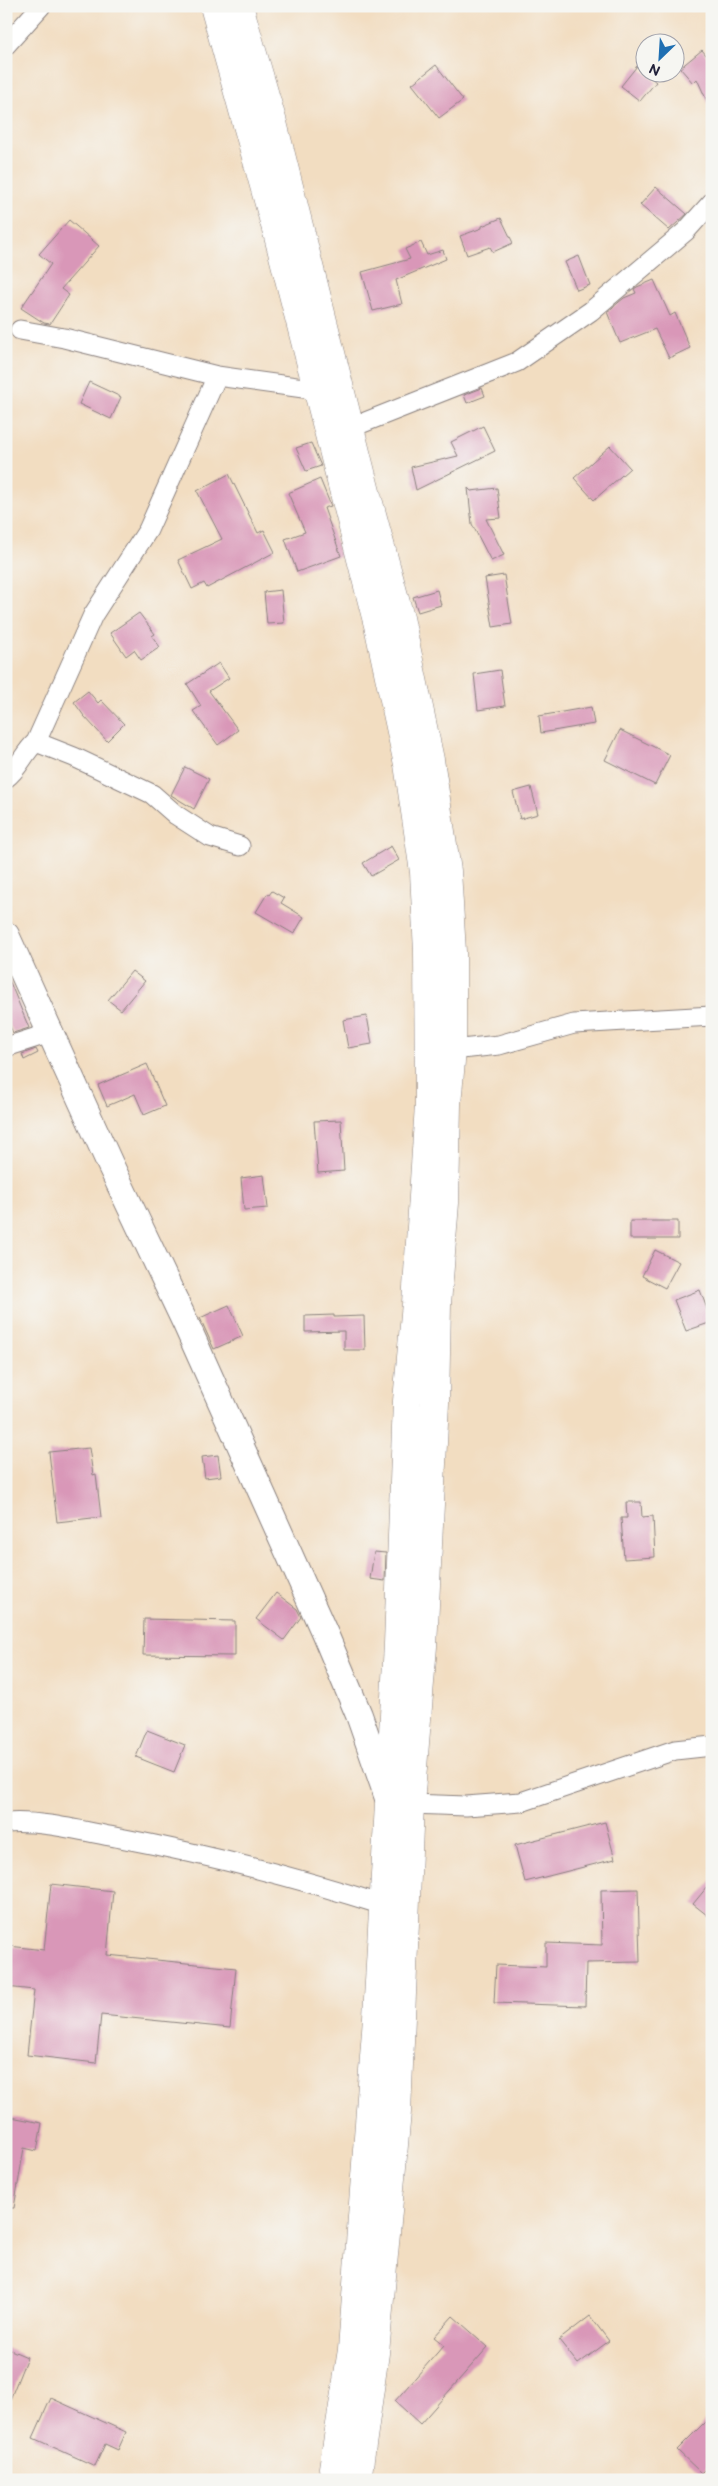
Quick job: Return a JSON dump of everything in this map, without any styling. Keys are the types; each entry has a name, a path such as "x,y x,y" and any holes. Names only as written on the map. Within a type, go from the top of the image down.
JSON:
{"main road":[{"path":"214,6 278,236 395,697 408,764 424,872 428,952 429,1104 416,1303 407,1401 400,1571 398,1644 400,1803 397,2112 375,2353 358,2473 350,2480"},
{"path":"239,6 273,123 400,618 430,760 447,871 452,952 452,1050 447,1104 445,1203 437,1304 423,1646 383,1905 372,2110 352,2350 333,2468 339,2480"},
{"path":"6,935 186,1324 325,1634 359,1715 400,1803"},
{"path":"400,1571 426,1571"}],"street":[{"path":"6,45 41,6"},
{"path":"350,428 517,362 591,311 686,231 712,202"},
{"path":"20,330 64,338 217,376 318,390"},
{"path":"6,778 11,775 28,748 36,742 93,615 148,530 217,376"},
{"path":"36,742 74,757 152,794 176,815 210,837 240,846"},
{"path":"452,1050 499,1045 574,1024 712,1016"},
{"path":"6,1047 50,1033"},
{"path":"400,1803 466,1806 521,1802 675,1750 712,1746"},
{"path":"6,1823 83,1831 151,1844 246,1866 383,1905"}],"building":[{"path":"702,50 712,62 712,112 697,79 693,83 686,75 686,63"},
{"path":"436,65 463,100 439,118 412,84"},
{"path":"636,67 636,82 656,82 640,101 621,86"},
{"path":"656,187 687,214 669,230 640,205"},
{"path":"501,218 513,243 493,252 490,247 467,255 460,236 482,228 482,226"},
{"path":"69,220 99,246 61,289 69,295 50,324 44,323 21,308 51,264 39,254"},
{"path":"421,242 427,255 443,250 446,259 396,280 402,304 373,311 362,272 410,259 405,249"},
{"path":"579,256 590,285 577,290 565,262"},
{"path":"654,280 670,316 675,313 690,348 669,358 655,329 620,343 607,312 624,298 636,293 634,289"},
{"path":"89,382 121,397 111,419 79,404"},
{"path":"482,388 485,396 467,403 464,395"},
{"path":"483,426 495,451 416,490 411,467 458,456 451,442"},
{"path":"311,443 321,466 306,471 296,448"},
{"path":"610,446 630,468 594,500 574,478"},
{"path":"229,474 258,533 264,530 275,552 207,588 204,583 192,589 178,560 222,539 197,491"},
{"path":"320,479 331,506 324,508 341,556 297,572 285,539 305,532 288,493"},
{"path":"468,488 471,491 497,488 501,518 486,519 504,555 491,561 472,524"},
{"path":"504,575 512,624 493,627 485,578"},
{"path":"281,590 284,623 267,624 264,592"},
{"path":"437,590 441,605 418,612 413,597"},
{"path":"139,613 155,634 152,636 160,647 141,660 134,650 126,656 110,633"},
{"path":"219,663 229,678 209,691 238,730 218,745 193,711 201,706 187,684"},
{"path":"500,670 505,706 478,710 474,674"},
{"path":"88,691 98,703 101,700 124,724 107,741 74,702"},
{"path":"591,707 594,724 541,733 539,716"},
{"path":"620,730 670,755 655,785 605,760"},
{"path":"185,767 209,779 194,809 171,795"},
{"path":"531,787 538,814 520,819 513,792"},
{"path":"391,846 399,860 371,876 363,863"},
{"path":"272,891 284,898 281,903 304,917 294,934 256,912 267,894 269,895"},
{"path":"132,971 145,981 121,1010 108,1000"},
{"path":"7,975 29,1028 13,1033 6,1017"},
{"path":"367,1016 372,1044 348,1048 343,1020"},
{"path":"36,1049 38,1053 24,1060 22,1054"},
{"path":"147,1064 165,1106 144,1115 135,1094 107,1106 98,1085"},
{"path":"341,1120 344,1171 318,1173 314,1121"},
{"path":"264,1175 268,1208 244,1210 241,1178"},
{"path":"630,1221 678,1221 678,1239 630,1239"},
{"path":"655,1250 679,1262 665,1288 642,1276"},
{"path":"700,1290 712,1322 686,1331 674,1300"},
{"path":"229,1305 243,1336 214,1349 200,1318"},
{"path":"334,1315 334,1317 364,1316 365,1350 344,1350 344,1331 305,1332 305,1316"},
{"path":"89,1448 93,1475 96,1474 101,1517 57,1522 49,1452"},
{"path":"218,1455 221,1476 205,1478 202,1457"},
{"path":"626,1502 641,1502 642,1517 653,1516 655,1557 624,1559 621,1518 627,1518"},
{"path":"374,1552 386,1553 385,1581 370,1579"},
{"path":"276,1593 297,1609 301,1617 284,1640 256,1619"},
{"path":"144,1619 235,1621 235,1656 143,1655"},
{"path":"147,1730 185,1745 174,1772 136,1757"},
{"path":"605,1822 615,1859 525,1882 515,1845"},
{"path":"712,1881 712,1919 693,1904"},
{"path":"51,1884 113,1891 107,1955 236,1968 230,2028 101,2015 96,2063 27,2055 34,1990 6,1987 9,1946 44,1950"},
{"path":"638,1889 640,1962 586,1963 585,2006 494,2003 496,1965 546,1967 546,1943 602,1945 601,1890"},
{"path":"6,2116 42,2123 37,2151 24,2148 14,2208 6,2208"},
{"path":"453,2316 488,2347 420,2424 395,2401 444,2345 434,2337"},
{"path":"590,2316 609,2341 578,2364 559,2340"},
{"path":"6,2348 27,2357 7,2407 6,2407"},
{"path":"51,2398 126,2432 118,2450 105,2444 95,2466 33,2438"},
{"path":"712,2415 712,2462 701,2473 677,2450"}]}
